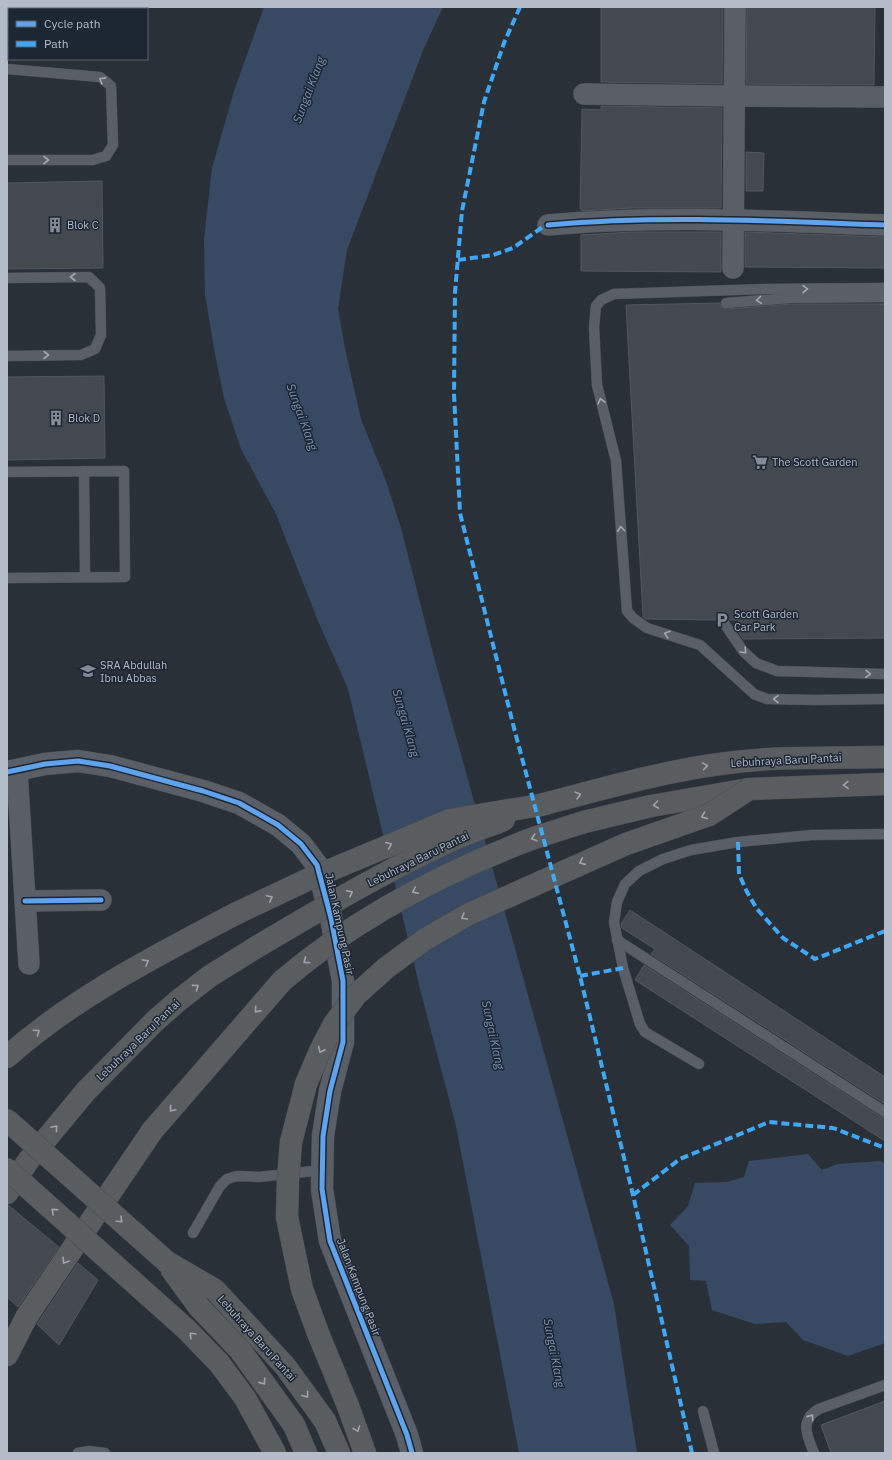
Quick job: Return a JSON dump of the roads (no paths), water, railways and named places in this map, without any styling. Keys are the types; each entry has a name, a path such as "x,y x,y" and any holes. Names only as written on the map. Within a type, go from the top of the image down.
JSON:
{"highway":[{"name":"Lebuhraya Baru Pantai","path":"7,1193 28,1161 86,1091 155,1021 178,1000 210,976 340,898 451,841 540,805 632,780 728,763 781,758 885,757"},
{"path":"7,1355 28,1316 152,1131 282,981 303,963 351,928 409,894 492,854 528,840 584,822 650,806 749,789 885,784"},
{"path":"365,1453 302,1289 288,1217 290,1142 306,1084 320,1051 334,1024 356,996 386,968 424,940 469,914 626,844 709,815 749,789"},
{"path":"7,1057 26,1040 92,994 156,956 235,914 309,879 450,820 540,805"},
{"name":"Lebuhraya Baru Pantai","path":"7,1120 167,1262 215,1290 285,1366 325,1421 339,1453"},
{"path":"7,1169 186,1329 219,1363 245,1398 275,1453"},
{"name":"Lebuhraya Baru Pantai","path":"167,1262 199,1307 240,1350 294,1425 306,1453"}],"street":[{"path":"733,268 735,7"},
{"path":"584,94 885,97"},
{"path":"548,225 596,221 733,219 885,224"},
{"name":"Jalan Kampung Pasir","path":"12,771 45,764 78,761 110,766 203,791 239,803 278,825 301,844 317,865 331,918 342,981 343,1042 330,1091 323,1136 322,1189 330,1241 407,1435 412,1453"},
{"path":"12,771 26,901 30,964"},
{"path":"26,901 101,900"}],"lane":[{"path":"7,69 100,77 111,86 113,145 106,156 94,160 7,160"},
{"path":"7,278 89,277 100,288 101,335 95,349 81,355 7,356"},
{"path":"885,288 766,289 614,294 601,300 596,306 594,327 598,385 616,461 627,610 633,618 648,628 700,645 754,694 767,699 885,699"},
{"path":"726,303 791,298 885,297"},
{"path":"84,471 85,577"},
{"path":"7,472 124,471 125,577 7,578"},
{"path":"722,620 743,651 756,663 778,671 885,674"},
{"path":"699,1064 645,1032 640,1024 623,968 614,922 617,902 625,884 639,871 663,859 691,850 738,842 812,835 885,834"},
{"path":"617,940 885,1112"},
{"path":"193,1233 220,1186 227,1179 237,1176 260,1177 322,1170"},
{"path":"814,1453 807,1434 806,1426 812,1412 885,1385"},
{"path":"703,1411 714,1453"},
{"path":"78,1453 90,1451 105,1453"}],"water":[{"name":"Sungai Klang","path":"264,7 443,7 424,48 347,250 338,309 361,419 386,481 401,528 435,661 614,1304 637,1453 519,1453 456,1126 420,989 348,689 318,621 276,514 241,449 224,398 205,294 204,239 212,168 234,91"},
{"path":"808,1154 822,1170 838,1164 880,1161 885,1164 885,1343 848,1356 803,1340 786,1322 755,1324 712,1310 706,1281 690,1280 689,1246 670,1225 688,1206 695,1183 727,1182 744,1177 749,1161"}],"place":[{"name":"Blok C","path":"55,225"},
{"name":"Blok D","path":"56,418"},
{"name":"The Scott Garden","path":"760,462"},
{"name":"Scott Garden Car Park","path":"722,620"},
{"name":"SRA Abdullah Ibnu Abbas","path":"88,671"}]}
